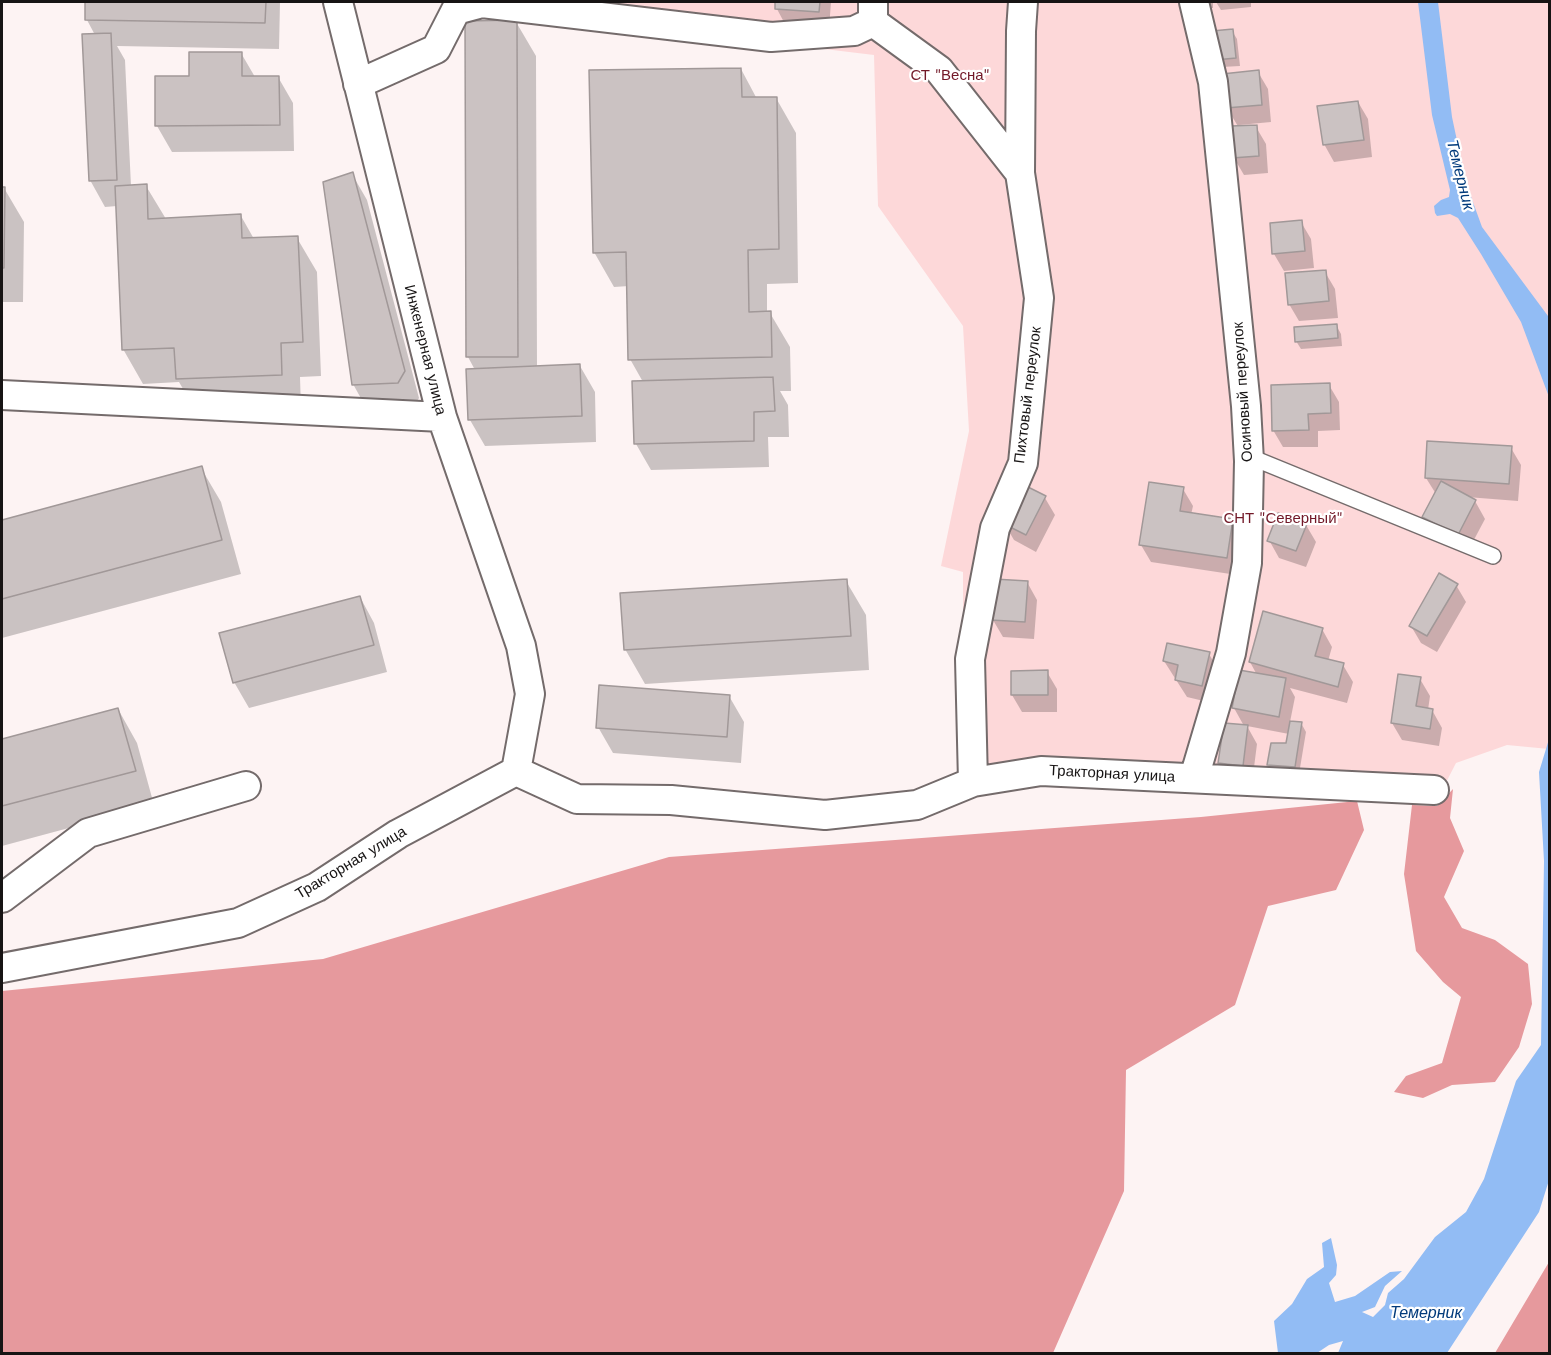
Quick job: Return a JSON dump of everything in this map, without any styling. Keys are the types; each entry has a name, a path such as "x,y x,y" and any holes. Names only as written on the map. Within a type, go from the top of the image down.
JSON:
{"street":[{"name":"Инженерная улица","path":"338,2 441,417 521,646 530,694 516,771"},
{"name":"Пихтовый переулок","path":"973,782 970,659 995,528 1023,463 1039,298 1020,173 1023,2"},
{"name":"Осиновый переулок","path":"1194,2 1213,82 1246,406 1248,456 1245,574 1231,653 1194,778"},
{"path":"358,84 436,49 456,10 482,3 771,37 854,31 873,12 939,70 1020,173"},
{"path":"2,395 441,417"},
{"name":"Тракторная улица","path":"2,968 238,923 317,887 398,834 516,771 577,799 671,800 825,815 917,805 973,782 1041,771 1434,790"},
{"path":"2,897 88,832 246,786"}],"lane":[{"path":"1248,456 1493,556"}],"green space":[{"name":"СНТ \"Северный\"","path":"434,2 1549,2 1549,749 1507,745 1456,763 1438,798 976,768 963,658 963,572 941,566 969,431 963,326 878,206 874,55"}],"shaded area":[{"path":"1453,789 1450,818 1464,851 1444,897 1462,928 1495,940 1528,964 1532,1004 1519,1047 1495,1082 1452,1085 1423,1098 1394,1092 1406,1076 1442,1063 1461,997 1443,982 1416,951 1404,874 1412,805 1437,806"},
{"path":"1357,801 1364,830 1336,890 1268,906 1235,1005 1126,1070 1124,1191 1053,1353 2,1353 2,991 323,959 669,857 1201,817"},
{"path":"1549,1262 1549,1353 1495,1353"}],"water":[{"name":"Темерник","path":"1418,2 1438,2 1452,117 1466,183 1482,227 1548,316 1549,397 1521,322 1481,254 1458,218 1450,214 1437,216 1435,213 1434,206 1449,197 1450,190 1432,115"},
{"name":"Темерник","path":"1549,739 1550,1177 1539,1212 1447,1353 1338,1353 1343,1341 1329,1345 1317,1353 1278,1353 1274,1321 1292,1304 1307,1279 1324,1267 1322,1243 1331,1238 1337,1265 1336,1275 1329,1283 1335,1302 1355,1296 1390,1272 1402,1271 1385,1286 1375,1307 1362,1312 1373,1317 1385,1305 1388,1293 1404,1279 1435,1237 1466,1212 1484,1179 1516,1081 1541,1045 1544,861 1539,772"}],"building":[{"path":"85,2 266,2 265,23 85,20"},
{"path":"775,2 820,2 819,12 775,9"},
{"path":"517,20 518,357 466,357 465,21"},
{"path":"1233,29 1236,58 1215,60 1212,31"},
{"path":"111,33 117,180 89,181 82,34"},
{"path":"189,52 242,52 242,76 279,76 280,125 155,126 155,76 189,76"},
{"path":"741,68 742,97 777,97 779,249 748,250 749,312 771,311 772,357 628,360 626,252 593,253 589,70"},
{"path":"1259,70 1262,105 1226,108 1222,74"},
{"path":"1358,101 1364,140 1323,145 1317,106"},
{"path":"1257,125 1259,156 1232,158 1231,126"},
{"path":"353,172 405,371 398,383 352,385 323,182"},
{"path":"147,184 148,219 241,214 242,238 298,236 303,342 281,343 282,375 176,379 174,348 122,350 115,186"},
{"path":"2,187 5,187 4,268 2,268"},
{"path":"1302,220 1305,251 1272,254 1270,223"},
{"path":"1326,270 1329,301 1288,305 1285,273"},
{"path":"1337,324 1338,338 1295,342 1294,327"},
{"path":"580,364 582,416 468,420 466,369"},
{"path":"773,377 775,411 754,412 754,441 634,444 632,381"},
{"path":"1330,383 1331,413 1308,414 1309,430 1272,431 1271,385"},
{"path":"1427,441 1512,446 1509,484 1425,478"},
{"path":"202,466 222,540 2,599 2,520"},
{"path":"1441,481 1476,500 1458,535 1422,517"},
{"path":"1149,482 1184,487 1180,511 1233,519 1227,558 1139,545"},
{"path":"1022,484 1046,496 1026,535 1002,523"},
{"path":"1278,513 1307,524 1296,551 1267,541"},
{"path":"1439,573 1458,584 1427,636 1409,626"},
{"path":"847,579 851,636 624,650 620,593"},
{"path":"994,579 1028,581 1025,622 991,620"},
{"path":"360,596 374,645 233,683 219,633"},
{"path":"1263,611 1323,628 1315,656 1344,663 1338,687 1249,662"},
{"path":"1167,643 1210,652 1202,686 1175,680 1178,665 1163,661"},
{"path":"1048,670 1048,695 1011,695 1011,671"},
{"path":"1239,670 1286,678 1279,717 1232,708"},
{"path":"1398,674 1421,677 1416,706 1433,709 1430,729 1391,723"},
{"path":"599,685 730,695 727,737 596,728"},
{"path":"118,708 136,771 2,806 2,739"},
{"path":"1290,721 1302,722 1295,767 1267,765 1271,743 1286,743"},
{"path":"1224,723 1248,725 1243,766 1218,763"}],"park label":[{"name":"СТ \"Весна\"","path":"950,76"}]}
